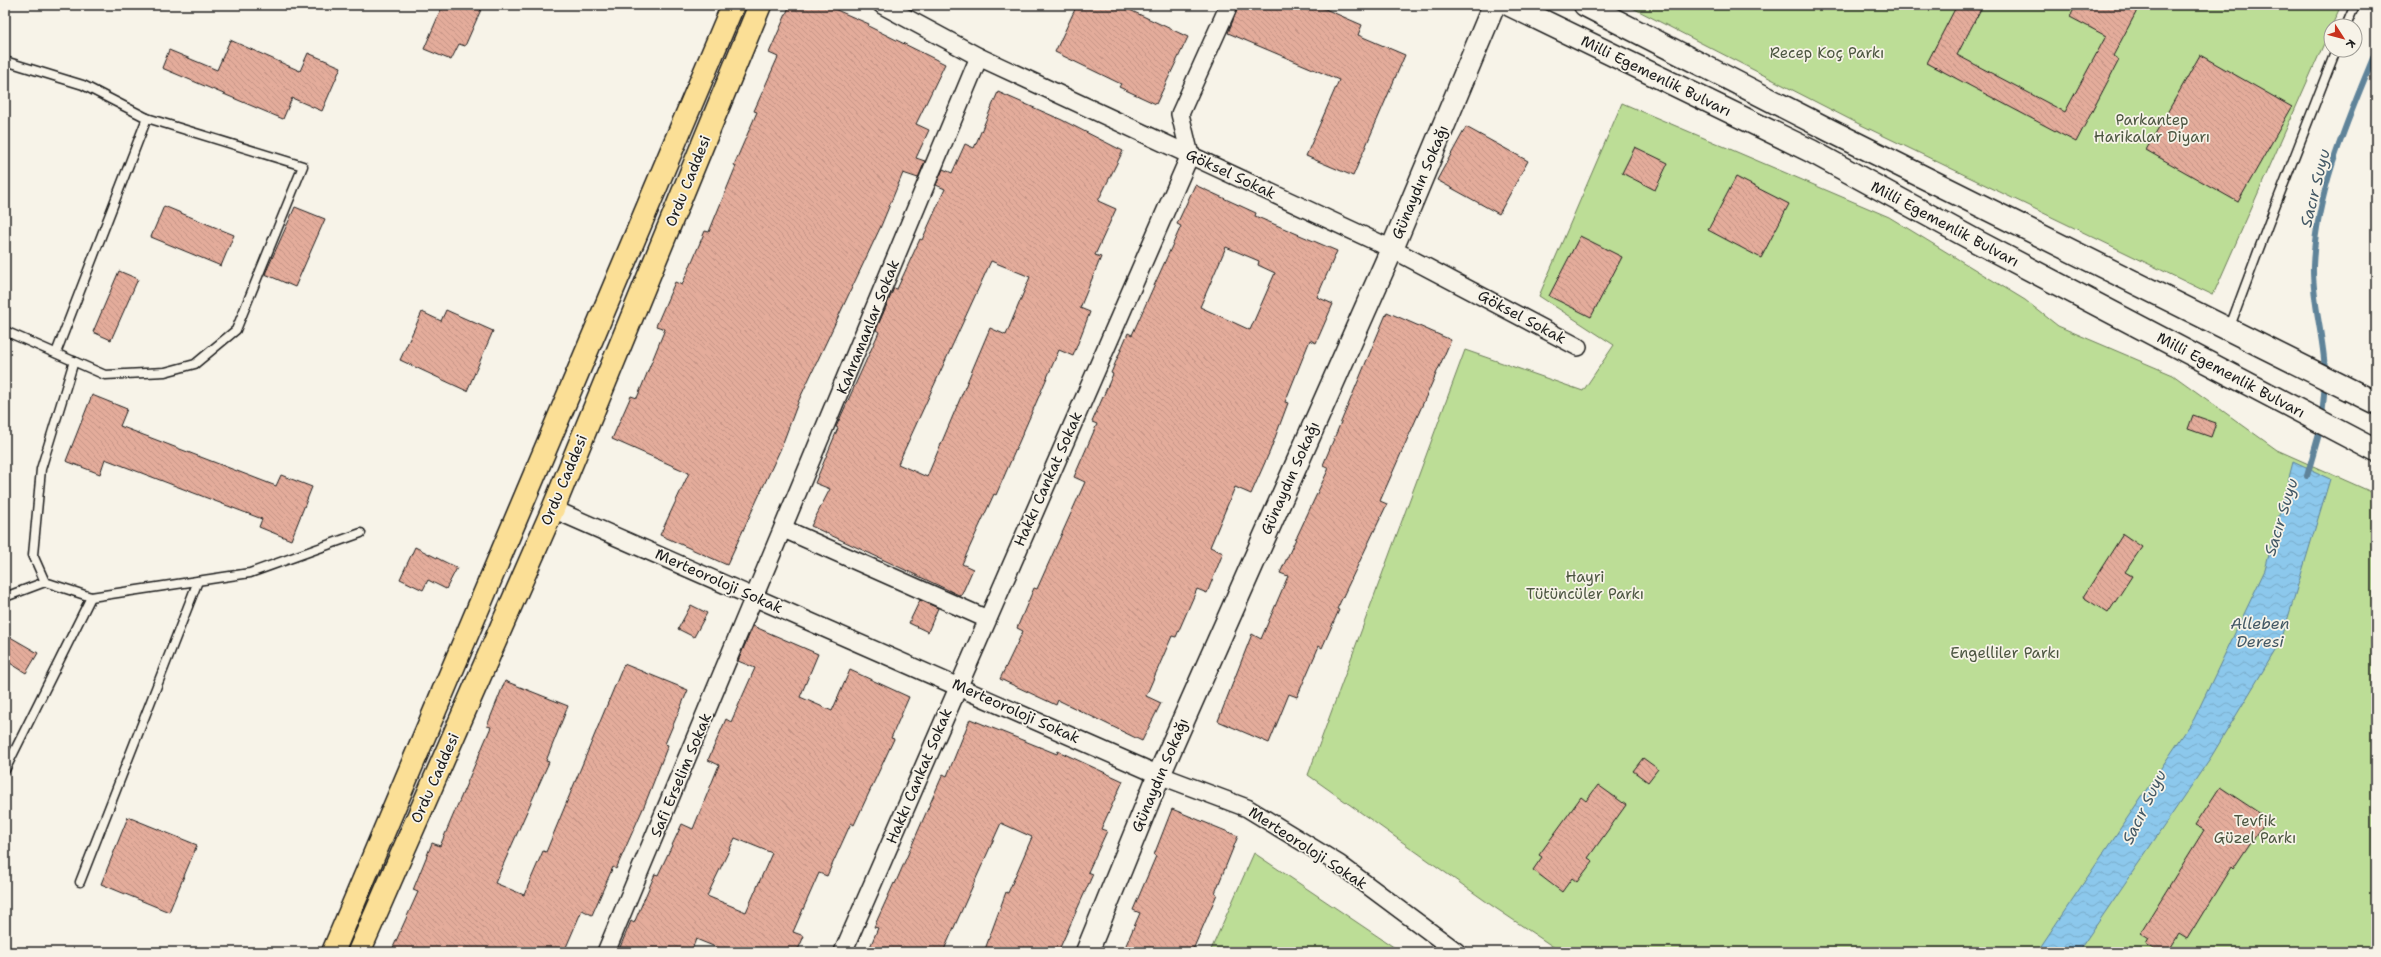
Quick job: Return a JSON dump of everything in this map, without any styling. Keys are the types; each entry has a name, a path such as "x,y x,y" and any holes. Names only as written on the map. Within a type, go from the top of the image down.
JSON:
{"main road":[{"name":"Ordu Caddesi","path":"333,952 733,5"},
{"name":"Ordu Caddesi","path":"359,952 553,509 760,5"},
{"name":"Günaydın Sokağı","path":"1086,952 1159,775 1392,249 1494,5"},
{"name":"Milli Egemenlik Bulvarı","path":"1510,5 1811,151 1974,240 2369,447"},
{"name":"Milli Egemenlik Bulvarı","path":"1585,5 2376,403"}],"street":[{"name":"Göksel Sokak","path":"882,5 979,57 1392,249 1578,347"},
{"path":"1190,155 1180,114 1229,5"},
{"name":"Kahramanlar Sokak","path":"756,597 979,57"},
{"name":"Hakkı Cankat Sokak","path":"843,952 1190,155"},
{"name":"Merteoroloji Sokak","path":"553,509 1159,775 1247,808 1339,864 1457,952"},
{"path":"784,529 987,619"},
{"name":"Safi Erselim Sokak","path":"606,952 756,597"}],"lane":[{"path":"2349,18 2355,5"},
{"path":"2229,330 2271,215 2333,58"},
{"path":"5,61 83,85 147,118 303,166 236,330 196,364 165,372 105,375 5,331"},
{"path":"56,353 147,118"},
{"path":"45,582 33,555 41,469 74,361"},
{"path":"5,597 45,582 91,597 250,573 361,532"},
{"path":"80,882 198,581"},
{"path":"5,770 91,597"}],"green space":[{"name":"Parkantep Harikalar Diyarı","path":"1627,5 2341,5 2335,18 2323,18 2323,46 2213,295 1855,122"},
{"path":"1622,103 1889,217 2025,300 2058,326 2173,375 2277,450 2376,494 2376,952 1561,952 1491,905 1308,775 1465,350 1583,391 1614,345 1539,296"},
{"path":"1254,853 1401,952 1210,952"}],"water":[{"name":"Alleben Deresi","path":"2293,462 2330,479 2281,641 2211,757 2078,952 2037,952 2194,719 2265,570"}],"building":[{"path":"443,5 483,5 465,46 459,44 451,60 424,49"},
{"path":"790,5 825,5 869,24 868,26 945,64 916,124 929,130 916,158 925,161 918,178 903,173 881,226 799,400 781,448 727,565 660,535 689,473 612,439 631,396 637,398 665,329 656,326 675,282 682,285 705,231 709,232 736,166 734,165 757,112 754,111 778,57 769,53"},
{"path":"1077,5 1119,5 1188,37 1156,104 1119,87 1121,84 1055,52"},
{"path":"1239,5 1316,5 1362,25 1358,35 1405,55 1353,176 1306,156 1339,80 1228,33"},
{"path":"1957,5 1983,5 1957,55 2065,112 2106,36 2070,17 2076,5 2140,5 2113,56 2119,60 2076,142 1927,63"},
{"path":"230,40 300,71 308,53 341,67 322,111 292,98 283,119 162,68 169,50 217,70"},
{"path":"2200,55 2292,107 2238,202 2146,150"},
{"path":"998,92 1062,120 1123,151 1098,201 1116,209 1095,255 1101,257 1080,308 1090,312 1073,356 1059,350 996,495 994,494 962,564 973,569 961,596 811,526 830,489 815,483 838,428 836,427 879,332 876,330 894,288 897,289 920,239 922,240 945,189 936,185 943,169 952,173 965,144 974,148","holes":["991,261 1030,277 1006,335 990,328 927,477 898,464"]},
{"path":"1466,127 1528,161 1499,214 1437,180"},
{"path":"1635,147 1668,163 1655,190 1622,173"},
{"path":"1736,177 1789,204 1761,258 1708,230"},
{"path":"1195,185 1256,213 1255,216 1337,251 1317,297 1333,304 1316,343 1310,340 1285,402 1288,403 1270,451 1251,494 1235,487 1210,547 1223,553 1207,593 1197,589 1176,637 1172,636 1146,696 1161,703 1142,741 1058,700 1056,705 1000,679 1023,631 1017,628 1034,588 1037,589 1085,482 1074,477 1097,424 1092,422 1113,374 1111,373 1128,333 1132,335 1181,226 1177,224","holes":["1226,247 1259,261 1258,265 1275,273 1250,330 1200,307"]},
{"path":"164,206 234,235 221,266 151,237"},
{"path":"295,207 325,219 295,287 265,274"},
{"path":"1580,236 1622,257 1591,317 1549,296"},
{"path":"119,271 138,279 111,340 93,332"},
{"path":"446,310 493,331 467,391 400,360 422,312 441,321"},
{"path":"1387,312 1451,340 1380,501 1387,504 1337,609 1339,610 1322,648 1319,646 1297,697 1289,694 1269,743 1218,721 1252,634 1261,639 1288,576 1280,573 1329,468 1323,465"},
{"path":"92,395 127,409 120,426 276,486 281,475 312,487 291,540 259,527 262,519 105,459 100,474 66,461"},
{"path":"2193,415 2216,423 2211,437 2188,429"},
{"path":"2123,534 2142,547 2125,572 2132,576 2108,613 2083,597"},
{"path":"415,547 457,568 446,589 428,580 423,590 400,579"},
{"path":"920,600 938,608 928,632 909,623"},
{"path":"691,605 707,613 694,637 678,629"},
{"path":"753,626 818,654 800,697 832,711 850,670 909,697 891,738 894,739 854,825 851,823 827,876 819,873 793,932 804,936 797,952 728,952 696,939 691,952 618,952 631,921 634,923 655,874 658,875 682,824 693,829 719,765 708,760 726,719 731,722 755,668 738,661","holes":["735,838 772,853 746,912 707,896"]},
{"path":"5,634 38,653 26,673 5,660"},
{"path":"624,664 688,690 665,744 668,745 645,804 616,869 613,867 592,915 582,910 564,952 391,952 418,892 413,890 432,843 440,846 491,727 487,726 505,681 568,706 546,761 549,762 495,883 524,895 543,851 546,852"},
{"path":"970,719 1057,754 1058,751 1123,781 1101,829 1107,831 1088,872 1093,874 1058,952 984,952 1006,892 1008,893 1032,837 1001,823 943,952 868,952 878,928 874,927 894,883 895,884 943,774 947,776"},
{"path":"1643,758 1658,769 1648,782 1633,771"},
{"path":"1598,785 1626,805 1588,858 1593,861 1577,882 1572,878 1562,892 1533,870 1542,857 1539,855 1581,797 1586,801"},
{"path":"2220,787 2267,818 2233,869 2231,867 2187,939 2179,934 2168,952 2159,952 2146,944 2149,939 2140,933 2204,830 2195,825"},
{"path":"1172,809 1238,836 1215,893 1217,894 1192,952 1123,952 1140,913 1133,910 1156,856 1154,855"},
{"path":"128,817 197,845 169,912 101,884"}],"waterway":[{"name":"Sacır Suyu","path":"2325,372 2323,346 2314,293 2313,266 2315,238 2320,210 2335,156 2376,51"},
{"name":"Sacır Suyu","path":"2322,418 2325,382"},
{"name":"Sacır Suyu","path":"2307,476 2321,427"}],"park label":[{"name":"Recep Koç Parkı","path":"1827,53"},
{"name":"Hayri Tütüncüler Parkı","path":"1585,586"},
{"name":"Engelliler Parkı","path":"2005,653"},
{"name":"Tevfik Güzel Parkı","path":"2255,830"}]}
